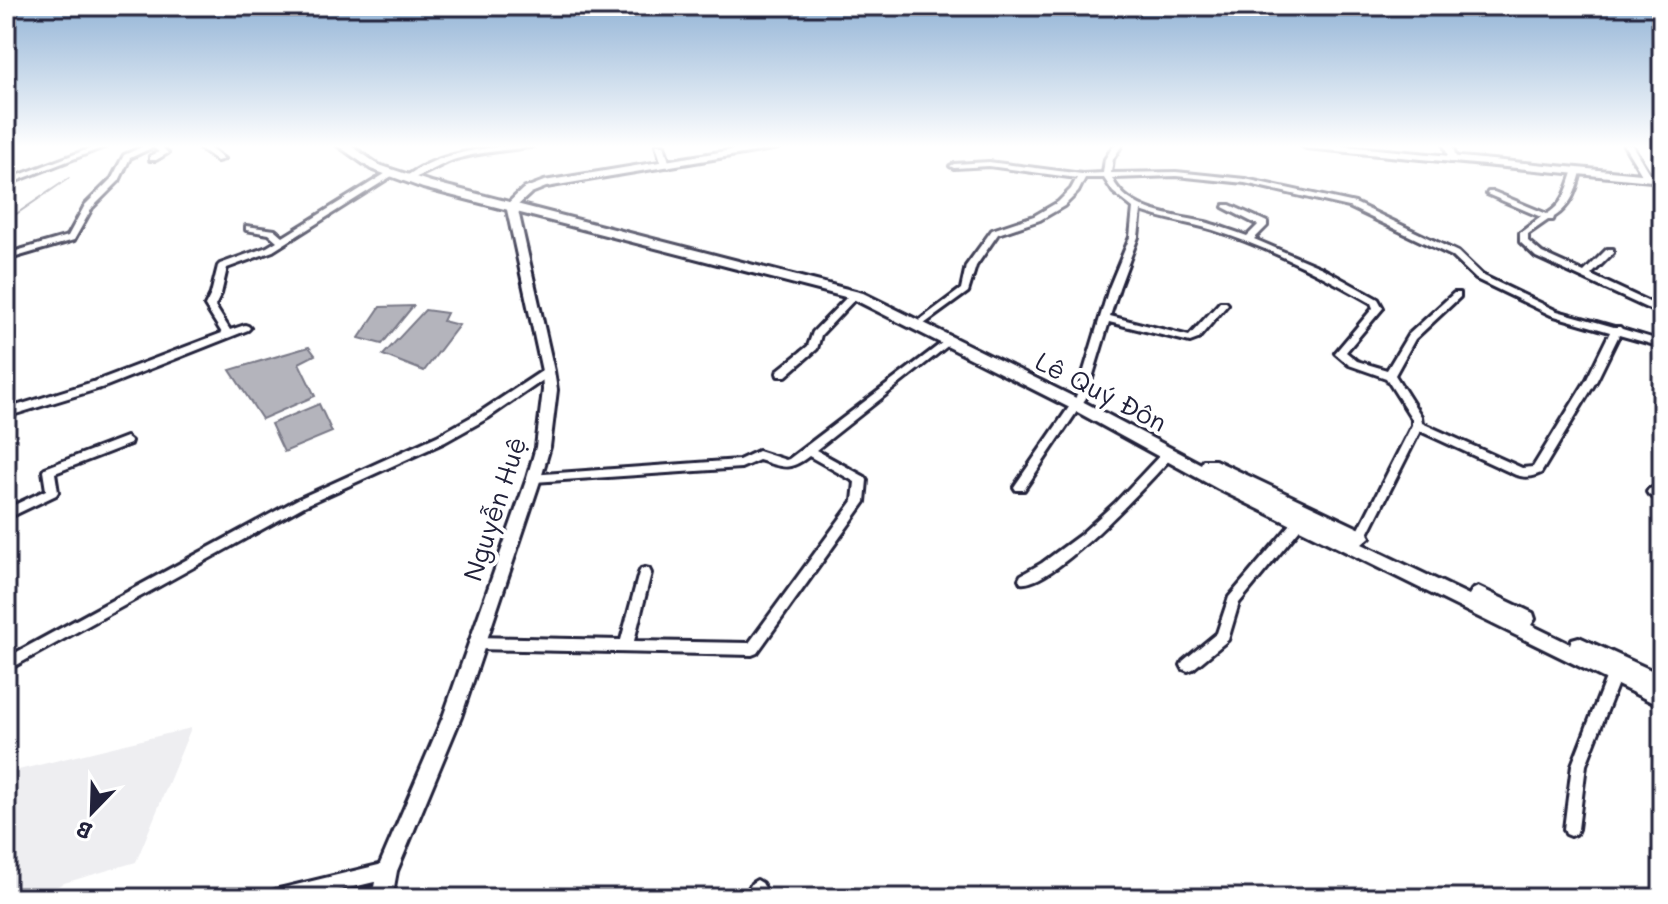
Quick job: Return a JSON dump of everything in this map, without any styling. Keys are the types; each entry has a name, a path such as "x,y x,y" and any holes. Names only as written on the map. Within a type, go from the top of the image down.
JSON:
{"main road":[{"name":"Lê Quý Đôn","path":"439,187 492,201 513,202 853,287 1078,401 1168,454 1300,521 1662,685"},
{"name":"Lê Quý Đôn","path":"735,259 854,295 947,342 1078,401 1361,537 1662,698"}],"street":[{"path":"6,257 71,238 88,207 108,187"},
{"path":"228,334 210,306 219,294 220,270 283,241 370,187"},
{"path":"513,202 534,187"},
{"path":"924,321 965,290 971,266 995,232 1037,218 1061,204 1076,187"},
{"path":"1114,187 1137,209 1199,223 1248,240 1303,263 1377,303 1378,308 1340,353 1348,361 1390,375 1417,419 1417,425 1361,537"},
{"path":"1272,187 1361,208 1455,254 1479,277 1539,306 1662,344"},
{"path":"1573,187 1570,200 1550,218 1524,233 1524,242 1539,255 1662,312"},
{"path":"1491,194 1550,218"},
{"name":"Nguyễn Huệ","path":"383,896 387,871 452,717 543,447 550,390 548,371 513,202"},
{"path":"1227,207 1264,224 1248,240"},
{"path":"1020,487 1078,401 1134,237 1137,209"},
{"path":"249,228 268,231 283,241"},
{"path":"1584,277 1610,251"},
{"path":"782,373 813,347 816,334 854,295"},
{"path":"1390,375 1411,337 1457,295"},
{"path":"1106,318 1190,339 1223,304"},
{"path":"6,413 100,384 245,328"},
{"path":"1417,425 1520,472 1537,470 1592,380 1617,329"},
{"path":"534,478 741,464 758,455 786,464 947,342"},
{"path":"6,665 302,502 441,439 484,415 548,371"},
{"path":"6,514 52,492 49,471 126,441"},
{"path":"476,643 752,649 833,533 859,502 861,480 808,450"},
{"path":"1025,579 1058,562 1107,520 1168,454"},
{"path":"1188,665 1223,636 1233,601 1300,521"},
{"path":"626,646 645,573"},
{"path":"1571,829 1579,765 1614,675"},
{"path":"275,898 387,871"},
{"path":"362,898 383,896"}],"shaded area":[{"path":"413,306 382,344 359,338 380,307"},
{"path":"425,310 447,313 443,321 459,325 424,371 383,355"},
{"path":"309,347 315,355 299,363 315,396 262,419 230,370"},
{"path":"319,404 332,432 284,452 271,424"},
{"path":"191,728 136,862 64,883 32,898 6,898 6,773"}],"waterway":[{"path":"6,221 56,187"}]}
